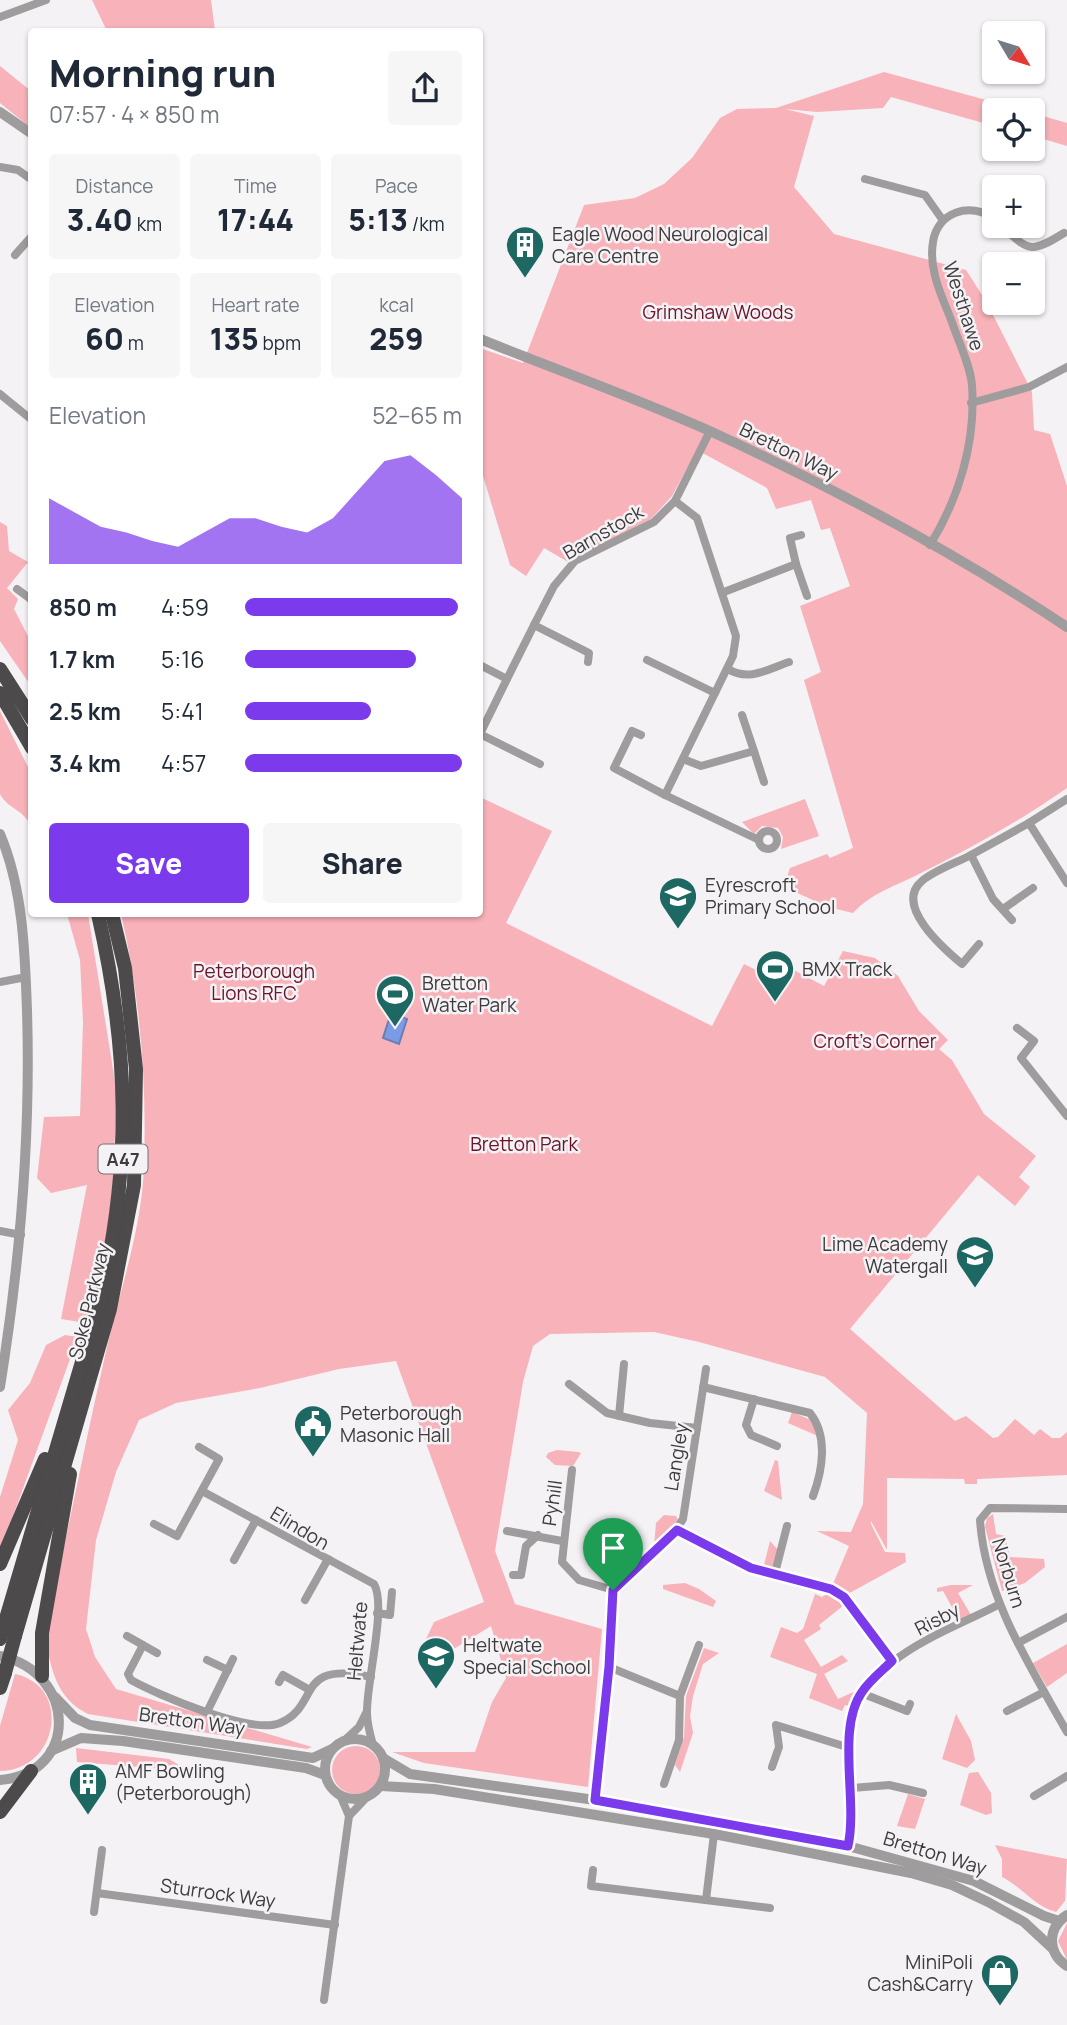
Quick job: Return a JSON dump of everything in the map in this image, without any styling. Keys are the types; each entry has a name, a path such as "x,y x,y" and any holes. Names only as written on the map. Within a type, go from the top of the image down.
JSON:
{"highway":[{"path":"0,669 28,713"},
{"path":"0,693 28,741"},
{"name":"Soke Parkway","path":"0,1688 5,1672 6,1636 113,1248 124,1140 124,1073 113,978 99,917"},
{"name":"Soke Parkway","path":"6,1636 86,1390 122,1260 134,1185 135,1069 125,968 113,917"},
{"name":"A47","path":"42,1676 42,1633 86,1390"},
{"name":"A47","path":"0,1564 71,1400"},
{"path":"0,1812 32,1771"}],"street":[{"path":"0,17 46,0"},
{"path":"0,112 28,131"},
{"path":"0,167 18,170 28,177"},
{"path":"864,179 925,195 943,219 959,211 982,213"},
{"name":"Westhawe","path":"930,545 962,478 972,384 931,267 933,240 943,219"},
{"path":"1013,238 1019,244 1030,247 1052,235 1064,233"},
{"path":"15,255 28,240"},
{"name":"Bretton Way","path":"483,340 710,431 790,469 930,545 1067,627"},
{"path":"971,403 1029,387 1067,367"},
{"path":"0,394 28,416"},
{"name":"Barnstock","path":"483,728 554,586 575,561 654,522 675,501 710,431"},
{"path":"665,794 728,669 736,636 724,592 697,518 675,501"},
{"path":"788,529 807,596"},
{"path":"790,538 800,535"},
{"path":"724,592 796,564"},
{"path":"16,589 28,597"},
{"path":"20,605 28,599"},
{"path":"534,625 589,653 588,662"},
{"path":"647,660 660,662 715,693"},
{"path":"728,669 738,676 752,676 778,670 789,662"},
{"path":"483,667 507,679"},
{"path":"742,715 764,782"},
{"path":"641,735 632,731 614,768 759,840"},
{"name":"Barnstock","path":"483,736 533,764"},
{"path":"683,759 701,765 754,751"},
{"path":"979,944 962,964 939,945 914,908 914,893 921,881 1029,823 1067,799"},
{"path":"1029,823 1064,871 1067,883"},
{"path":"0,834 26,977 27,1147 21,1235 0,1387"},
{"path":"971,855 993,899 1012,920"},
{"path":"1003,909 1033,888"},
{"path":"0,982 26,977"},
{"path":"1017,1028 1034,1041 1021,1058 1067,1116"},
{"path":"0,1231 21,1235"},
{"path":"619,1416 624,1364"},
{"name":"Langley","path":"677,1530 683,1519 706,1369"},
{"path":"569,1384 583,1393 599,1410 697,1429"},
{"path":"703,1387 810,1413 820,1426 822,1445 818,1482 813,1496"},
{"path":"754,1399 746,1424 751,1435 777,1446"},
{"path":"154,1524 177,1536 219,1459 199,1447"},
{"name":"Pyhill","path":"572,1469 562,1541 562,1562 569,1573 579,1580 613,1590"},
{"name":"Elindon","path":"202,1491 328,1559 305,1600"},
{"name":"Norburn","path":"1067,1509 990,1508 980,1520 981,1534 1000,1604 1018,1643 1067,1732"},
{"name":"Elindon","path":"234,1560 256,1520"},
{"path":"775,1573 787,1526"},
{"path":"595,1800 609,1667 613,1590 677,1530 751,1568 831,1589 844,1597 892,1661"},
{"name":"Pyhill","path":"507,1531 562,1541"},
{"name":"Pyhill","path":"513,1575 521,1575 526,1546 538,1535"},
{"name":"Heltwate","path":"328,1559 374,1584 377,1595 367,1711 373,1745"},
{"path":"377,1613 390,1615 392,1592"},
{"name":"Risby","path":"848,1846 852,1828 850,1748 854,1710 861,1693 892,1661 1000,1604"},
{"name":"Norburn","path":"1018,1643 1067,1616"},
{"path":"127,1636 157,1653"},
{"path":"143,1645 127,1682 173,1702 262,1725 278,1724 292,1716 309,1689 321,1678 336,1672 371,1677"},
{"path":"664,1784 679,1740 680,1696 699,1645"},
{"path":"0,1656 26,1665 42,1676 55,1697 60,1714 58,1733 51,1751 32,1771 0,1780"},
{"path":"207,1712 233,1659"},
{"path":"208,1660 228,1670"},
{"path":"609,1667 680,1696"},
{"path":"279,1682 283,1675 309,1689"},
{"path":"1007,1711 1044,1692"},
{"path":"861,1693 907,1711 910,1704"},
{"name":"Bretton Way","path":"55,1697 75,1718 90,1725 313,1758 332,1749"},
{"name":"Heltwate","path":"345,1741 359,1727 367,1711"},
{"path":"772,1767 779,1747 776,1725 850,1748"},
{"name":"Bretton Way","path":"51,1751 81,1738 123,1741 306,1768 325,1775"},
{"path":"324,2000 349,1816 340,1796 333,1790 325,1775 325,1766 332,1749 345,1741 355,1739 373,1745 383,1758 385,1776 381,1786 349,1816"},
{"name":"Bretton Way","path":"383,1758 410,1774 595,1800 848,1846 974,1881 1044,1916 1063,1918"},
{"path":"1034,1796 1067,1776"},
{"name":"Bretton Way","path":"381,1786 393,1784 446,1790 714,1834 911,1873 952,1885 1024,1922 1067,1966"},
{"path":"852,1788 889,1785 923,1793"},
{"path":"340,1796 358,1800 367,1797"},
{"path":"706,1900 714,1834"},
{"path":"94,1912 102,1850"},
{"path":"593,1870 591,1886 770,1908"},
{"name":"Sturrock Way","path":"97,1892 335,1925"},
{"path":"1052,1948 1053,1930 1063,1918"}],"green space":[{"path":"92,0 211,0 215,28 106,28"},
{"path":"0,66 28,89 28,126 0,103"},
{"name":"Grimshaw Woods","path":"884,72 982,99 982,123 891,97 883,108 817,112 785,109 814,116 794,187 834,234 966,270 982,295 982,315 993,315 1032,392 1034,430 1050,434 1067,486 1067,788 975,845 875,895 853,913 828,907 793,891 787,877 790,868 827,854 830,858 853,848 804,680 821,672 800,606 850,586 830,528 821,530 811,500 776,509 767,488 697,450 672,496 651,519 568,562 544,548 526,576 510,565 483,476 483,349 523,363 584,205 635,198 664,184 692,158 720,118 737,109 776,108"},
{"path":"1045,117 1067,123 1067,146 1045,140"},
{"path":"0,522 7,526 9,551 28,562 7,588 18,599 14,609 28,636 28,682 0,641"},
{"path":"0,711 28,767 28,820 0,794"},
{"name":"Bretton Park","path":"483,798 552,831 506,923 712,1026 744,964 784,984 792,969 824,986 843,951 875,958 898,976 919,1011 948,1040 939,1049 952,1060 984,1114 1036,1156 1019,1177 1030,1187 1015,1206 978,1175 850,1329 955,1421 966,1416 993,1438 998,1437 1015,1419 1034,1435 1040,1429 1052,1438 1060,1438 1067,1432 1067,1475 977,1479 977,1484 965,1484 964,1479 887,1478 887,1550 871,1521 871,1524 885,1552 905,1553 906,1562 846,1595 833,1584 849,1546 817,1531 851,1532 863,1504 867,1413 825,1377 699,1342 654,1332 550,1334 533,1346 523,1382 495,1551 515,1604 602,1629 588,1787 424,1763 392,1752 475,1752 492,1702 506,1678 491,1626 452,1650 426,1639 434,1622 484,1602 396,1361 339,1369 260,1388 176,1403 139,1420 116,1472 96,1540 86,1629 95,1657 116,1689 312,1747 307,1749 88,1714 69,1700 62,1691 53,1671 45,1636 107,1347 135,1234 142,1189 144,1103 141,1039 122,917 483,917"},
{"path":"805,799 819,836 781,849 783,837 778,828 762,826 754,834 742,822"},
{"path":"68,917 88,917 117,1094 112,1195 103,1256 86,1323 61,1319 87,1185 51,1193 37,1178 44,1117 80,1116 83,1022 80,960"},
{"path":"65,1335 78,1337 0,1552 0,1497 18,1440 8,1410 30,1383 46,1345"},
{"path":"792,1412 811,1420 820,1437 788,1423"},
{"path":"557,1450 581,1453 573,1466 555,1465 546,1457 548,1453"},
{"path":"775,1460 778,1461 782,1500 764,1491"},
{"path":"993,1514 996,1534 1005,1536 1010,1557 1044,1559 1045,1567 1025,1583 1002,1591 985,1527 987,1518"},
{"path":"664,1515 676,1516 678,1520 654,1546 656,1523"},
{"path":"770,1541 778,1550 775,1564 768,1570 763,1569"},
{"path":"685,1583 716,1601 713,1607 663,1589 663,1585"},
{"path":"973,1585 958,1593 971,1615 959,1620 948,1612 953,1609 943,1591 937,1592 937,1588"},
{"path":"828,1593 836,1595 844,1605 819,1625 821,1629 804,1640 821,1667 842,1655 848,1661 824,1674 838,1699 860,1689 852,1707 845,1705 842,1711 809,1698 817,1674 770,1657 781,1627 797,1633 803,1629 815,1594 822,1597"},
{"path":"1067,1644 1067,1673 1047,1687 1033,1663"},
{"path":"704,1648 719,1653 703,1664 690,1716 693,1733 680,1772 675,1765 684,1737 686,1696"},
{"path":"15,1674 33,1682 45,1694 51,1710 51,1727 46,1743 35,1757 20,1767 0,1771 0,1726"},
{"path":"956,1714 971,1741 975,1760 967,1768 942,1759"},
{"path":"356,1746 373,1753 380,1770 373,1787 356,1794 339,1787 332,1770 339,1753"},
{"path":"76,1748 169,1759 189,1771 77,1762"},
{"path":"978,1772 991,1793 992,1813 986,1815 960,1805 969,1773"},
{"path":"908,1794 925,1799 915,1829 897,1826"},
{"path":"995,1845 1067,1859 1065,1901 1056,1912 1041,1905 1002,1877 1002,1859"},
{"path":"1067,1923 1067,1960 1058,1941"}],"water":[{"name":"Bretton Water Park","path":"391,1013 407,1019 399,1044 383,1038"}],"place":[{"name":"Eagle Wood Neurological Care Centre","path":"525,279"},
{"name":"Eyrescroft Primary School","path":"678,930"},
{"name":"BMX Track","path":"775,1003"},
{"name":"Bretton Water Park","path":"395,1028"},
{"name":"Lime Academy Watergall","path":"975,1289"},
{"name":"Peterborough Masonic Hall","path":"313,1458"},
{"name":"Heltwate Special School","path":"436,1690"},
{"name":"AMF Bowling (Peterborough)","path":"88,1816"},
{"name":"MiniPoli Cash&Carry","path":"1000,2007"}],"route":[{"path":"677,1530 751,1568 822,1586 844,1597 892,1661 861,1693 854,1710 850,1734 852,1828 848,1846 595,1800 614,1610 613,1590 677,1530"}],"park label":[{"name":"Peterborough Lions RFC","path":"254,982"},
{"name":"Croft's Corner","path":"875,1041"}]}
